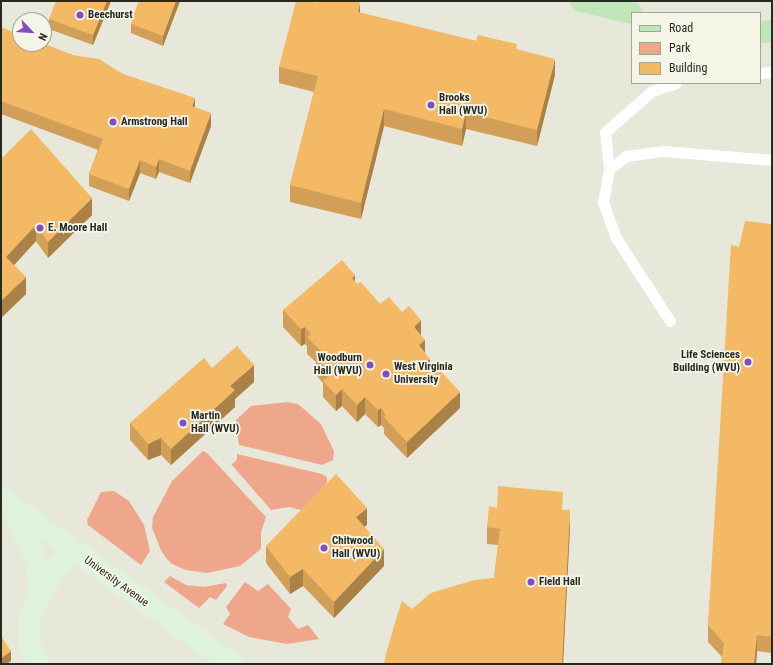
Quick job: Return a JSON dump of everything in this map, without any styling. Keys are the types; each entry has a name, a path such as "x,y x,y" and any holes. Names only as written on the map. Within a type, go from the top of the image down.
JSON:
{"main road":[{"path":"581,1 631,13"},
{"path":"761,32 772,32"}],"street":[{"name":"University Avenue","path":"6,502 232,664"},
{"path":"6,502 22,527 36,559 41,592"},
{"path":"38,664 29,643 29,619 41,592 71,550"}],"lane":[{"path":"761,73 772,72"},
{"path":"670,321 616,238 603,203 609,169 605,132 652,91 673,84"},
{"path":"609,169 626,156 663,151 772,160"}],"green space":[{"path":"287,402 298,404 321,424 334,451 333,460 322,465 239,445 235,421 251,406"},
{"path":"203,451 207,453 266,517 261,532 261,549 240,566 207,573 186,570 172,564 161,550 152,528 153,517 172,481"},
{"path":"237,454 322,474 327,477 327,482 317,498 301,510 289,507 271,510 231,464 237,459"},
{"path":"114,491 129,501 144,525 150,551 141,565 88,525 87,520 101,492"},
{"path":"170,576 186,585 204,587 226,583 227,586 216,600 210,597 199,608 164,582"},
{"path":"245,582 258,591 268,584 291,609 288,617 298,629 308,625 319,639 287,644 249,637 223,624 230,614 226,607"}],"building":[{"name":"Beechurst","path":"56,1 107,1 93,35 52,20 52,12"},
{"name":"Beechurst","path":"139,1 176,1 163,36 131,24"},
{"name":"Brooks Hall (WVU)","path":"296,1 309,1 316,3 317,1 357,1 360,3 358,12 476,41 478,35 517,44 516,49 555,59 537,130 466,112 462,129 384,109 361,203 290,185 318,76 279,67"},
{"name":"Armstrong Hall","path":"1,27 12,32 12,52 52,52 52,47 72,55 99,59 123,74 195,98 192,106 211,113 190,171 159,159 156,167 140,160 129,189 89,174 103,139 1,101"},
{"name":"E. Moore Hall","path":"31,129 92,198 48,242 36,225 6,257 26,277 1,301 1,159"},
{"name":"Life Sciences Building (WVU)","path":"745,221 772,224 772,637 757,635 754,664 721,664 724,643 708,625 731,245 739,247"},
{"name":"Woodburn Hall (WVU)","path":"342,260 355,275 352,278 357,284 361,282 380,304 389,297 402,312 409,306 421,320 414,327 425,340 419,345 430,359 427,361 432,367 435,365 460,392 407,442 384,417 386,415 381,408 378,410 365,397 357,405 342,389 336,395 323,381 331,374 316,358 322,352 307,337 311,334 305,327 301,329 283,310"},
{"name":"Martin Hall (WVU)","path":"237,346 254,365 230,386 235,390 171,449 161,438 148,444 130,423 204,358 212,368"},
{"name":"Chitwood Hall (WVU)","path":"336,474 367,508 356,517 384,549 334,602 303,569 290,577 266,546"},
{"name":"Field Hall","path":"498,486 563,492 562,510 570,510 562,664 384,664 402,601 412,609 431,593 474,580 494,578 500,529 487,527 489,506 497,508"},
{"path":"1,636 11,651 1,658"}],"place":[{"name":"Beechurst","path":"80,15"},
{"name":"Brooks Hall (WVU)","path":"431,105"},
{"name":"Armstrong Hall","path":"113,122"},
{"name":"E. Moore Hall","path":"40,228"},
{"name":"Life Sciences Building (WVU)","path":"748,362"},
{"name":"Woodburn Hall (WVU)","path":"370,365"},
{"name":"West Virginia University","path":"386,374"},
{"name":"Martin Hall (WVU)","path":"183,423"},
{"name":"Chitwood Hall (WVU)","path":"324,548"},
{"name":"Field Hall","path":"531,582"}]}
